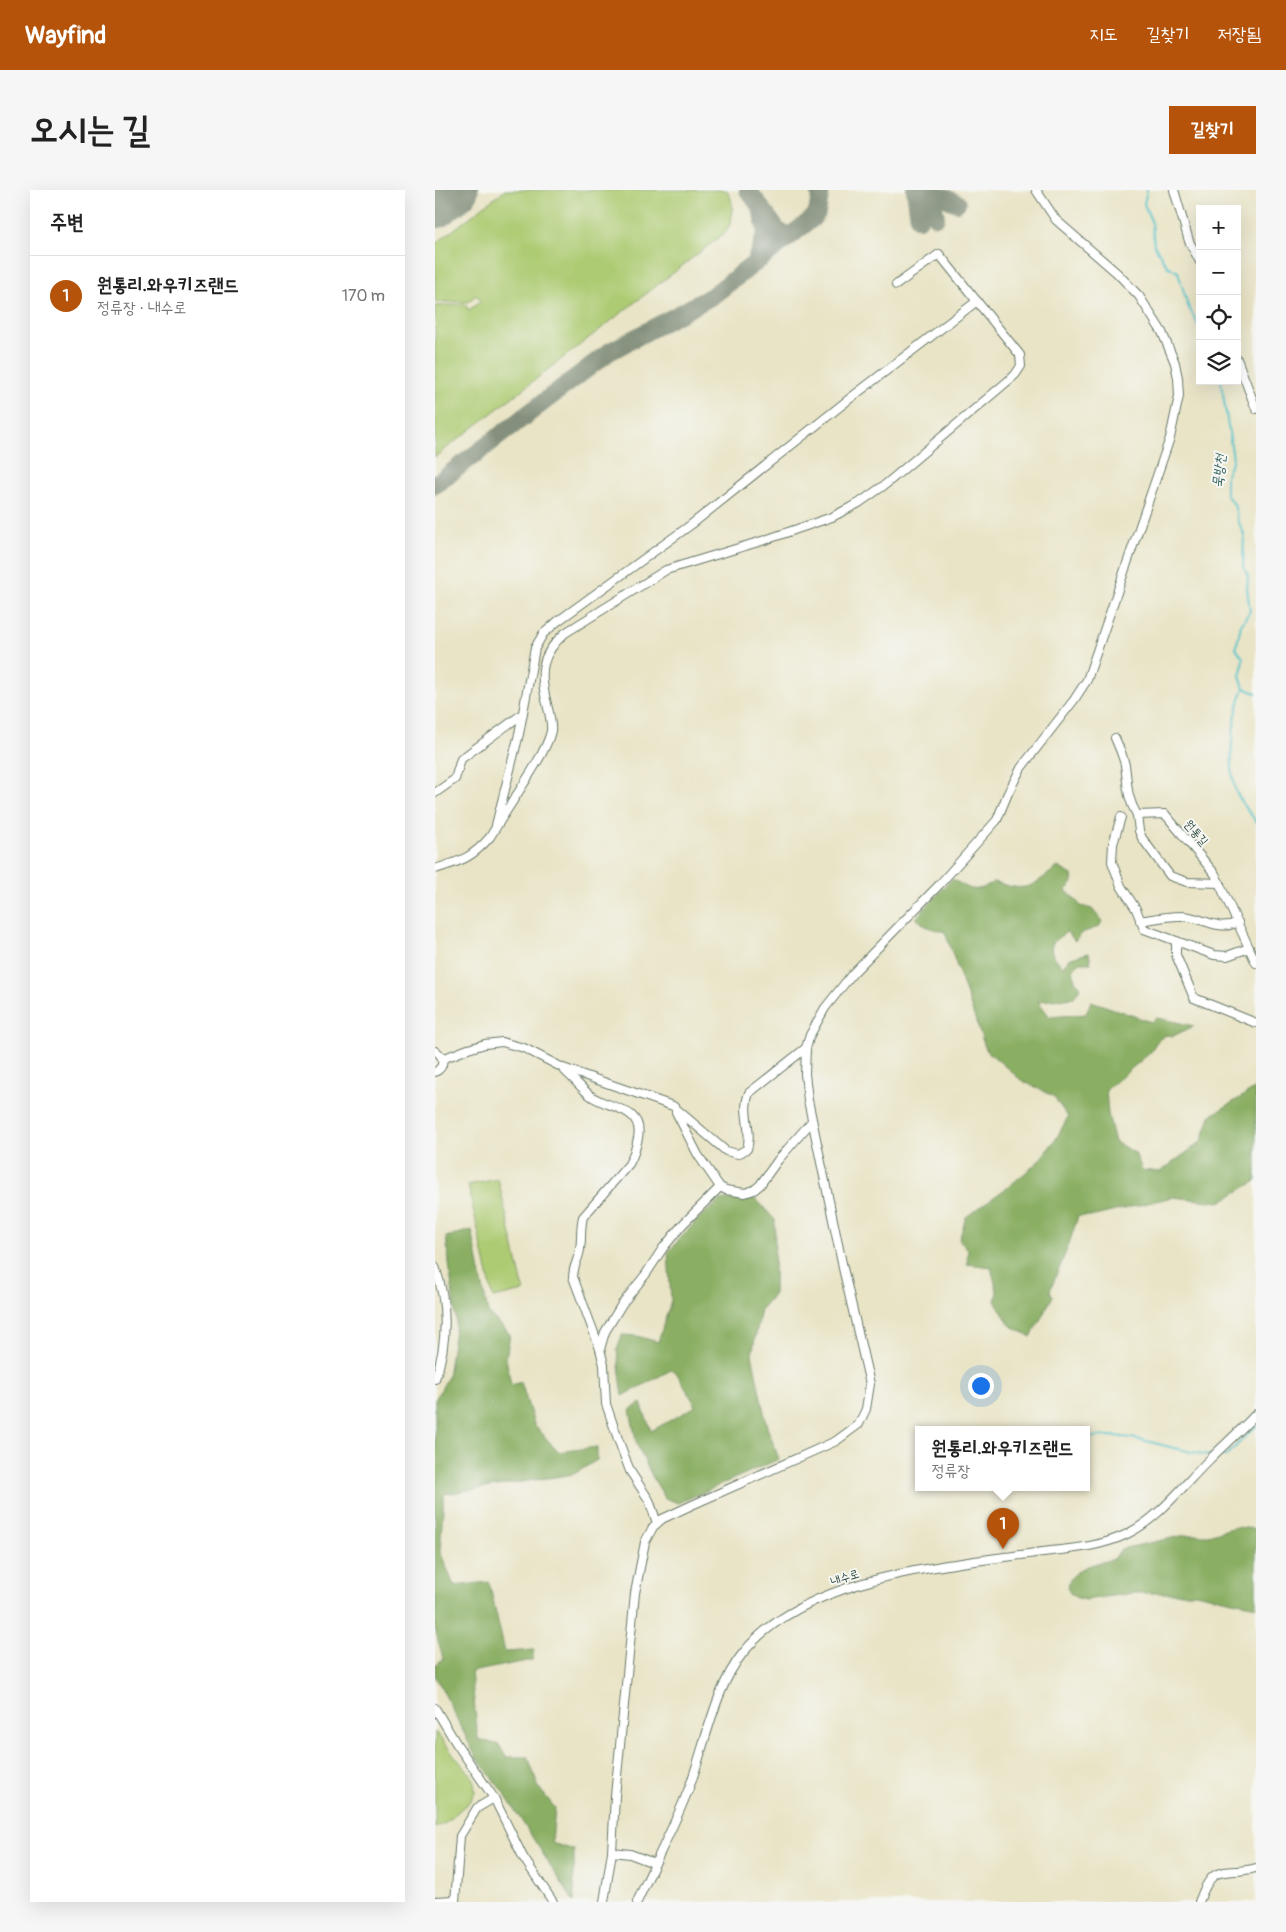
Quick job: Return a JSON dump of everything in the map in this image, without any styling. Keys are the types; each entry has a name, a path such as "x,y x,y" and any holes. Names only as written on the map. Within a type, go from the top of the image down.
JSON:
{"street":[{"path":"604,1902 612,1852 615,1796 635,1592 645,1542 653,1527 662,1519 692,1504 836,1441 859,1424 867,1409 870,1393 869,1378 812,1121 805,1074 806,1048 810,1035 825,1008 853,973 939,885 997,820 1021,768 1074,700 1087,680 1170,438 1179,396 1178,378 1175,363 1161,332 1139,296 1117,273 1056,220 1036,190"},
{"path":"1174,190 1189,241 1196,254"},
{"path":"435,869 471,856 485,843 517,797 549,740 551,719 542,685 542,672 545,657 553,643 565,632 666,570 765,540 832,517 859,503 886,484 1008,382 1021,366 1020,355 939,254 896,285"},
{"path":"495,829 519,734 521,715 535,648 543,634 692,524 848,400 977,301"},
{"path":"1241,370 1256,409"},
{"path":"435,793 455,779 461,759 521,715"},
{"path":"1115,738 1125,765 1129,797 1137,815 1142,838 1170,876 1187,882 1220,883"},
{"name":"원통길","path":"1137,815 1165,814 1207,863 1220,883 1256,963"},
{"path":"1121,817 1113,844 1111,862 1121,886 1136,909 1144,929 1214,955 1221,956 1249,948"},
{"path":"1140,921 1180,916 1214,925 1238,922"},
{"path":"1176,941 1176,955 1194,998 1256,1023"},
{"path":"442,1059 485,1044 502,1042 524,1048 563,1068 673,1106 727,1151 738,1154 747,1149 750,1141 745,1113 745,1102 749,1093 806,1048"},
{"path":"435,1050 442,1059 441,1066 435,1072"},
{"path":"563,1068 591,1096 627,1112 636,1119 639,1126 635,1154 616,1181 593,1203 583,1217 580,1228 580,1250 573,1270 573,1277 604,1365 606,1404 630,1471 649,1500 657,1523"},
{"path":"673,1106 698,1155 720,1187 735,1192 745,1193 761,1185 778,1160 812,1121"},
{"path":"599,1349 605,1332 622,1304 646,1274 663,1248 683,1224 720,1187"},
{"path":"435,1267 442,1285 445,1330 435,1379"},
{"name":"내수로","path":"637,1902 682,1806 735,1664 753,1642 783,1617 818,1599 875,1580 901,1574 1092,1546 1114,1540 1134,1530 1153,1516 1256,1414"},
{"path":"435,1708 456,1743 494,1798 523,1857 553,1902"},
{"path":"435,1901 455,1901 460,1836 477,1808 494,1798"},
{"path":"612,1852 631,1854 654,1863"},
{"path":"1199,1902 1211,1877 1218,1872 1227,1870 1245,1871 1256,1868"}],"green space":[{"path":"505,190 727,190 732,206 731,222 726,232 435,457 435,306 465,304 469,310 481,301 476,295 468,302 435,302 435,244"},
{"path":"1058,867 1072,875 1073,883 1066,890 1081,906 1092,909 1102,921 1099,927 1084,932 1075,941 1067,932 1053,943 1052,951 1062,966 1071,958 1089,953 1091,963 1079,963 1073,969 1075,981 1081,987 1073,998 1038,1001 1050,1017 1086,1014 1091,1001 1151,1022 1157,1018 1194,1026 1173,1036 1166,1035 1157,1041 1151,1052 1106,1090 1108,1114 1115,1142 1135,1153 1142,1170 1160,1172 1202,1141 1210,1116 1256,1088 1256,1181 1220,1202 1172,1197 1095,1216 1078,1216 1050,1291 1053,1296 1031,1337 1010,1325 995,1301 997,1291 991,1267 967,1264 968,1249 959,1240 966,1217 1036,1164 1056,1139 1068,1117 1053,1096 1021,1080 986,1050 945,932 927,927 916,918 952,879 973,889 982,888 994,882 1022,887 1035,883"},
{"path":"498,1179 524,1291 493,1298 468,1185"},
{"path":"756,1199 775,1220 774,1294 761,1309 752,1354 767,1427 779,1459 678,1503 665,1498 652,1476 637,1445 630,1410 641,1403 651,1431 696,1406 676,1372 671,1370 623,1396 617,1350 622,1335 637,1336 658,1342 671,1301 668,1252 699,1218 721,1200"},
{"path":"472,1230 488,1313 510,1334 506,1358 511,1385 521,1382 534,1424 558,1452 597,1447 597,1460 574,1474 444,1494 440,1551 454,1586 489,1582 505,1652 534,1650 532,1660 471,1672 478,1739 499,1745 506,1757 528,1757 539,1788 555,1808 552,1843 574,1850 574,1902 505,1795 475,1755 435,1675 435,1665 443,1659 435,1628 435,1400 448,1377 456,1322 446,1237"},
{"path":"1236,1527 1256,1529 1256,1606 1195,1593 1133,1593 1084,1600 1075,1597 1067,1587 1074,1574 1079,1570 1114,1559 1121,1549 1186,1535 1208,1535"},
{"path":"435,1732 474,1779 475,1792 470,1801 444,1824 435,1828"}],"waterway":[{"name":"묵방천","path":"1147,190 1144,204 1152,223 1154,245 1167,266 1178,272 1188,306 1196,321"},
{"name":"묵방천","path":"1222,385 1233,459 1226,475 1226,495 1234,504 1238,521 1244,534 1243,566 1248,577 1247,588 1250,611 1241,625 1236,648 1243,658 1240,676 1244,688 1256,693"},
{"path":"1244,688 1232,738 1233,776 1239,797 1256,822"},
{"path":"1217,1455 1226,1456 1256,1426"},
{"path":"1090,1438 1123,1437 1210,1455"}],"taxiway":[{"path":"748,190 778,231 786,235 793,234"},
{"path":"435,485 609,352 712,296 785,240 817,213 820,196 818,190"},
{"path":"915,190 919,219"},
{"path":"927,190 957,203"},
{"path":"930,190 936,217"},
{"path":"755,263 766,233 762,212"}],"runway":[{"path":"435,206 456,190"}],"place":[{"name":"원통리.와우키즈랜드","path":"1003,1549"}]}
